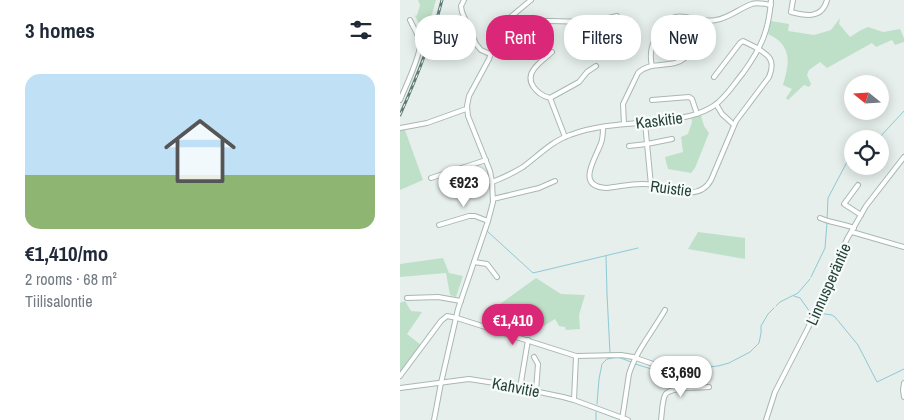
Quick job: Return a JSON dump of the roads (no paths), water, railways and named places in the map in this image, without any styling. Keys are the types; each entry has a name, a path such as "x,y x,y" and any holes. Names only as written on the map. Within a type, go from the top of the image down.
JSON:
{"street":[{"path":"464,0 461,6 462,12 476,44 486,52"},
{"path":"513,15 531,0"},
{"path":"793,0 791,12 804,15 816,14 821,11 827,0"},
{"path":"716,20 724,18 752,4 771,2"},
{"name":"Kaskitie","path":"492,182 515,172 550,146 576,133 624,124 689,117 716,104 733,86 758,49 766,30 771,2"},
{"path":"400,100 416,62 420,47 410,20"},
{"path":"714,77 742,42 758,49"},
{"name":"Ruistie","path":"603,127 602,141 590,168 592,182 598,187 606,188 640,184 691,193 705,188 711,180 734,125 770,74 772,67 769,57 758,49"},
{"path":"651,53 652,66"},
{"path":"434,420 456,318 494,199 490,171 466,110 469,96 487,60"},
{"path":"544,60 535,68 531,81 535,90 543,96 550,98 579,82 587,72 596,66"},
{"path":"624,124 623,107 627,94 638,73 644,68 675,64 683,60"},
{"path":"652,100 689,97 692,99 697,114"},
{"path":"550,98 565,137"},
{"path":"716,104 722,114 734,125"},
{"path":"400,128 427,123 466,110"},
{"path":"645,123 651,185"},
{"path":"629,146 672,139"},
{"name":"Linnusperäntie","path":"766,420 775,392 808,328 853,230 889,175 903,159"},
{"path":"431,178 486,160"},
{"path":"494,199 555,182"},
{"path":"858,185 844,204 861,216"},
{"path":"439,225 469,216 488,221"},
{"path":"820,218 829,222 843,224 853,230 904,247"},
{"path":"474,262 487,264 496,277"},
{"path":"407,298 445,298 461,301"},
{"path":"623,419 631,367 665,310"},
{"path":"400,376 443,318 447,316 576,356 616,355 659,366 666,362"},
{"path":"520,388 528,340"},
{"path":"574,400 576,356"},
{"path":"534,357 538,364 536,391"},
{"name":"Kahvitie","path":"400,388 474,380 574,400 628,420"},
{"path":"904,383 904,397"},
{"path":"661,420 665,397 669,391 709,387"}],"waterway":[{"path":"886,130 904,111"},
{"path":"827,220 828,198 844,168"},
{"path":"811,277 825,248 827,223"},
{"path":"487,231 533,273 638,248"},
{"path":"606,256 610,353"},
{"path":"776,306 798,293 810,279"},
{"path":"794,296 800,298 810,312 813,311"},
{"path":"635,364 658,371 669,371 718,366 729,363 750,352 759,343 761,326 774,308"},
{"path":"818,313 835,317 858,345 877,382 904,369"},
{"path":"597,404 602,364 607,359 618,357 631,362"},
{"path":"596,412 596,420"}],"railway":[{"path":"400,115 424,58 442,0"}]}
